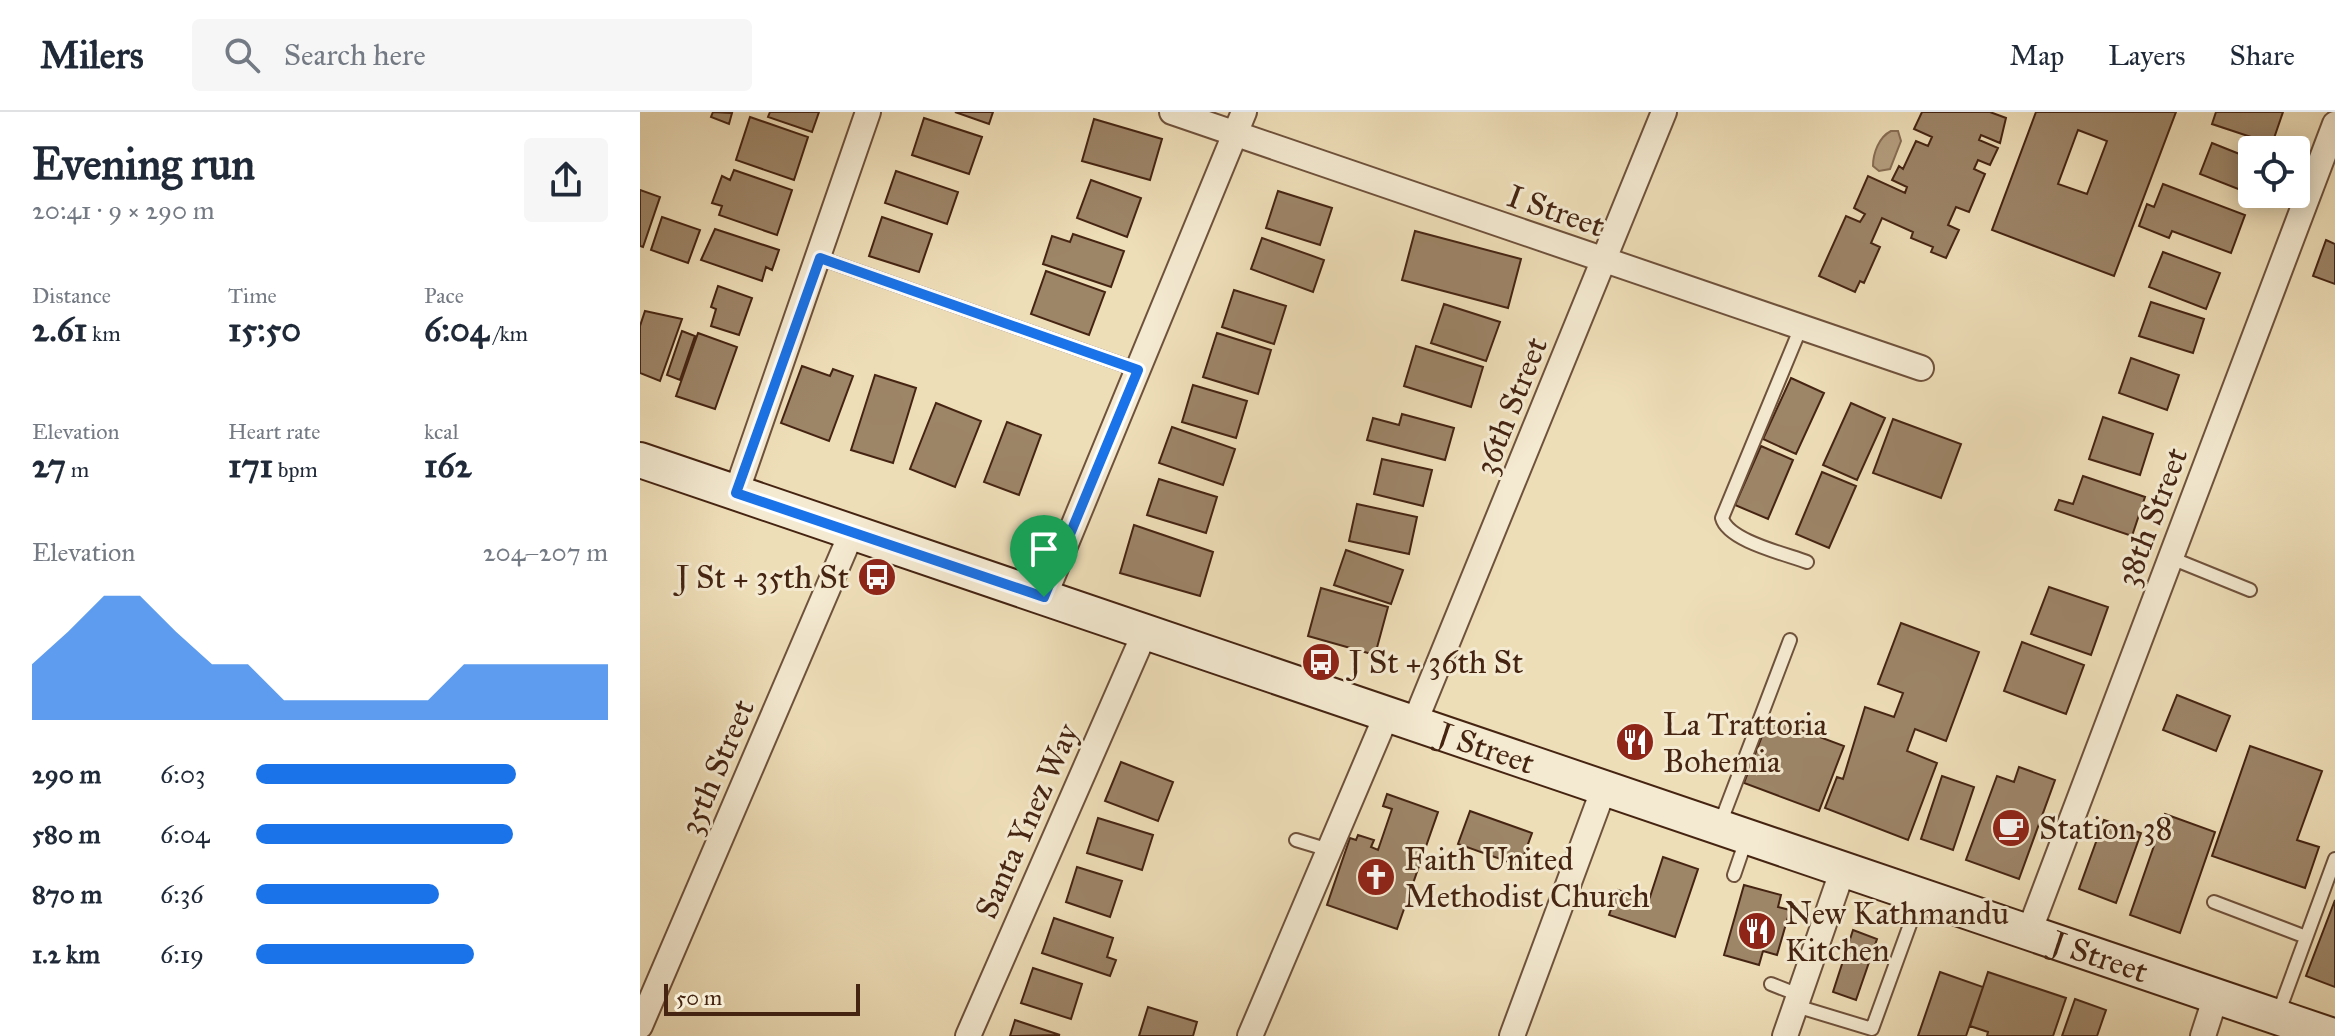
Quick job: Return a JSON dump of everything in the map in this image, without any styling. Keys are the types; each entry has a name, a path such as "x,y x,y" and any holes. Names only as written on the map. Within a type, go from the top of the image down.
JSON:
{"main road":[{"name":"J Street","path":"640,460 2333,1036"}],"street":[{"path":"736,493 820,258 868,112"},
{"name":"I Street","path":"1172,112 1240,123 1605,261 1921,368"},
{"name":"36th Street","path":"1250,1036 1329,850 1401,719 1605,261 1664,112"},
{"path":"1044,597 1240,123"},
{"name":"38th Street","path":"2029,932 2335,124"},
{"name":"35th Street","path":"640,1026 852,532"},
{"name":"Santa Ynez Way","path":"968,1036 1145,632"},
{"path":"1512,1036 1604,788"},
{"path":"1785,1036 1843,869"},
{"path":"2203,1036 2216,996"}],"lane":[{"path":"820,258 1138,370"},
{"path":"1801,327 1722,518 1724,525 1736,536 1807,562"},
{"path":"2171,558 2250,590"},
{"path":"1734,875 1733,832 1790,640"},
{"path":"1296,840 1329,850"},
{"path":"2277,1017 2335,859"},
{"path":"1771,984 1798,1000 1871,1033 1920,895"},
{"path":"2214,902 2306,937"}],"shaded area":[{"path":"1891,131 1898,131 1901,141 1890,169 1879,171 1873,166 1876,151 1883,137"}],"building":[{"path":"713,112 732,113 729,124 711,117"},
{"path":"770,112 819,112 812,132 768,117"},
{"path":"955,112 993,112 989,124"},
{"path":"1922,112 1990,112 2006,118 2000,143 1981,135 1979,140 1998,148 1990,165 1978,160 1974,169 1985,174 1969,212 1956,207 1948,225 1959,230 1946,258 1931,252 1933,247 1911,238 1913,232 1882,218 1871,243 1880,247 1864,283 1860,281 1855,292 1819,276 1846,216 1860,222 1865,214 1854,208 1868,176 1905,193 1907,187 1892,180 1899,166 1903,169 1916,141 1928,146 1932,137 1914,129"},
{"path":"2036,112 2176,112 2114,276 1992,230","holes":["2078,130 2107,141 2087,194 2058,184"]},
{"path":"2216,112 2283,112 2275,136 2248,136 2212,124"},
{"path":"750,117 808,137 794,180 736,160"},
{"path":"924,118 982,137 969,174 912,155"},
{"path":"1094,119 1162,139 1150,180 1082,161"},
{"path":"2212,143 2238,153 2238,189 2200,174"},
{"path":"734,170 792,190 777,235 719,215 722,206 712,203 722,176 730,180"},
{"path":"896,171 958,192 947,224 885,203"},
{"path":"1091,180 1141,198 1127,237 1077,218"},
{"path":"2163,184 2245,215 2231,253 2172,231 2169,238 2139,226 2147,204 2154,207"},
{"path":"640,190 660,197 643,247 640,246"},
{"path":"1278,191 1332,208 1320,245 1266,228"},
{"path":"662,217 700,230 688,263 651,250"},
{"path":"882,217 932,234 919,272 869,256"},
{"path":"715,229 779,250 772,270 766,267 762,281 701,260"},
{"path":"1415,231 1521,259 1508,308 1402,280"},
{"path":"1073,234 1124,251 1111,287 1043,264 1052,236 1070,242"},
{"path":"1262,238 1324,260 1313,292 1251,269"},
{"path":"2326,240 2335,244 2335,284 2313,276"},
{"path":"2163,252 2220,273 2206,309 2149,287"},
{"path":"1046,271 1105,292 1089,335 1031,314"},
{"path":"718,286 752,298 739,335 711,326 716,309 711,307"},
{"path":"1234,290 1286,306 1274,344 1222,327"},
{"path":"2151,302 2204,319 2193,353 2139,336"},
{"path":"1444,304 1500,322 1486,361 1431,343"},
{"path":"645,311 682,319 660,381 640,373 640,326"},
{"path":"682,331 695,336 680,380 667,375"},
{"path":"698,333 737,347 715,409 676,396"},
{"path":"1217,333 1271,350 1258,394 1203,377"},
{"path":"1416,346 1483,367 1471,407 1404,386"},
{"path":"2131,358 2179,375 2167,410 2119,393"},
{"path":"802,366 830,376 833,369 853,376 829,441 781,423"},
{"path":"875,375 916,388 893,463 851,450"},
{"path":"1791,378 1824,393 1796,454 1763,439"},
{"path":"1193,385 1247,401 1236,438 1182,422"},
{"path":"936,403 981,421 955,487 910,469"},
{"path":"1851,403 1885,418 1857,480 1823,465"},
{"path":"1402,414 1454,428 1445,460 1367,440 1373,418 1399,425"},
{"path":"2103,417 2153,434 2140,475 2089,459"},
{"path":"1893,419 1961,444 1941,498 1873,473"},
{"path":"1007,422 1041,435 1019,495 984,482"},
{"path":"1172,427 1235,449 1223,485 1159,463"},
{"path":"1761,446 1793,460 1768,519 1735,505"},
{"path":"1382,459 1432,470 1423,506 1374,494"},
{"path":"1822,472 1856,486 1829,548 1796,534"},
{"path":"2083,476 2145,497 2132,536 2055,510 2059,500 2073,504"},
{"path":"1159,479 1217,497 1206,533 1147,515"},
{"path":"1357,504 1417,517 1409,554 1349,541"},
{"path":"1134,525 1213,552 1200,596 1120,573"},
{"path":"1346,550 1403,570 1391,604 1334,585"},
{"path":"2049,587 2108,607 2091,655 2031,634"},
{"path":"1321,588 1388,607 1375,655 1308,636"},
{"path":"1901,623 1979,652 1946,741 1915,729 1907,751 1937,763 1908,840 1825,808 1837,777 1843,779 1865,707 1894,717 1903,693 1878,684"},
{"path":"2022,642 2084,665 2066,714 2004,691"},
{"path":"2177,695 2230,716 2216,751 2163,730"},
{"path":"1769,718 1844,746 1819,811 1744,783"},
{"path":"2250,746 2322,771 2297,840 2319,847 2305,888 2212,856"},
{"path":"1121,762 1173,782 1158,821 1105,801"},
{"path":"2019,767 2055,780 2019,879 1966,860 1997,776 2014,782"},
{"path":"1942,776 1974,787 1953,850 1921,839"},
{"name":"Faith United Methodist Church","path":"1387,794 1438,812 1397,929 1327,905 1350,838 1356,840 1358,835 1374,840 1371,847 1378,850 1392,809 1383,806"},
{"path":"1470,811 1532,833 1520,866 1458,844"},
{"path":"2165,814 2215,832 2180,933 2130,915"},
{"path":"1098,818 1153,835 1142,870 1087,853"},
{"path":"2104,820 2141,833 2116,903 2079,889"},
{"path":"1663,857 1698,869 1675,937 1609,915 1618,890 1649,900"},
{"path":"1077,867 1122,881 1110,917 1066,902"},
{"name":"New Kathmandu Kitchen","path":"1744,885 1781,895 1778,907 1790,910 1777,955 1763,951 1759,965 1724,955"},
{"path":"2335,900 2335,987 2306,976"},
{"path":"1054,918 1113,938 1107,957 1116,960 1110,976 1042,953"},
{"path":"1853,930 1877,939 1856,1000 1833,992"},
{"path":"1033,968 1082,984 1071,1019 1021,1003"},
{"path":"1940,972 1983,987 1966,1036 1918,1036"},
{"path":"1988,972 2066,998 2053,1036 1987,1036 1988,1032 1970,1026"},
{"path":"2075,999 2106,1010 2097,1036 2062,1036"},
{"path":"1148,1007 1197,1022 1193,1036 1139,1036"},
{"path":"1015,1020 1060,1035 1010,1036"}],"place":[{"name":"J St + 35th St","path":"877,577"},
{"name":"J St + 36th St","path":"1321,662"},
{"name":"La Trattoria Bohemia","path":"1635,742"},
{"name":"Station 38","path":"2011,828"},
{"name":"Faith United Methodist Church","path":"1376,877"},
{"name":"New Kathmandu Kitchen","path":"1757,931"}],"route":[{"path":"820,258 1138,370 1044,597 736,493 820,258"}]}
